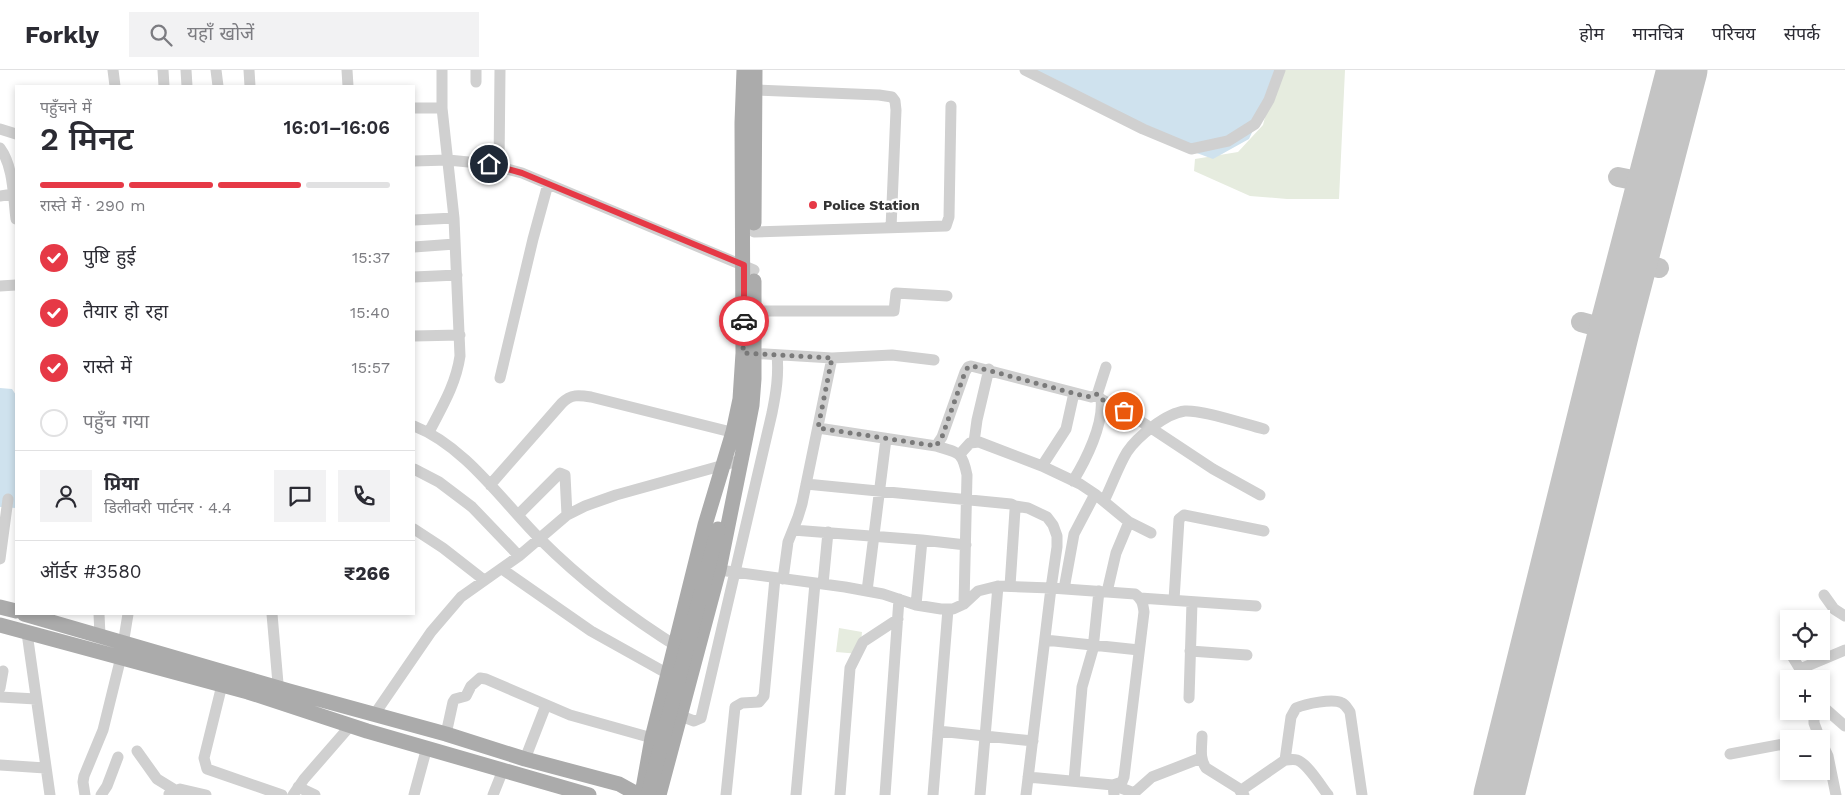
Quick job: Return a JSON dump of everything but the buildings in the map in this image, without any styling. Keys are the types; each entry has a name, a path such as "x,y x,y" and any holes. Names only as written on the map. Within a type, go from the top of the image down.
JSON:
{"main road":[{"path":"644,795 652,738 704,525 723,465 740,434 752,404 749,353 748,192 744,70"},
{"path":"749,353 754,310 749,267 754,232 748,192 755,70"},
{"path":"658,795 719,570 742,460 740,434"},
{"path":"714,495 719,527"},
{"path":"644,795 719,527 734,497"},
{"path":"0,607 15,611"},
{"path":"27,615 122,642 279,695 351,725 589,795"},
{"path":"0,625 222,685 374,715 446,734 525,759 619,784 644,795"}],"street":[{"path":"113,70 115,85"},
{"path":"163,70 164,85"},
{"path":"186,70 187,85"},
{"path":"216,70 218,85"},
{"path":"249,70 250,85"},
{"path":"347,70 348,85"},
{"path":"429,432 451,389 458,370 460,356 456,244 442,108 442,70"},
{"path":"499,167 500,70"},
{"path":"1025,70 1143,129 1191,149 1228,141 1255,124 1269,100 1280,70"},
{"path":"755,90 892,97 895,101 896,110 891,228"},
{"path":"754,232 946,226 948,222 951,106"},
{"path":"415,108 442,108"},
{"path":"0,129 15,134"},
{"path":"0,148 6,162 15,211"},
{"path":"415,161 448,160 499,167 522,173 749,267"},
{"path":"500,378 548,184"},
{"path":"0,196 13,194"},
{"path":"415,220 454,218"},
{"path":"415,248 456,244"},
{"path":"415,278 457,275"},
{"path":"0,286 15,285"},
{"path":"754,310 894,311 896,293 947,296"},
{"path":"415,336 460,335"},
{"path":"749,353 832,358 892,355 934,360"},
{"path":"680,716 694,721 701,718 772,413 777,387 777,354"},
{"path":"726,795 735,707 742,703 759,702 764,696 779,578 806,484 832,358"},
{"path":"936,446 942,437 968,367 976,366 1074,393 1099,397 1151,428 1213,469 1260,495"},
{"path":"1073,481 1084,462 1093,440 1100,414 1099,397 1106,367"},
{"path":"974,442 989,369"},
{"path":"1042,466 1066,429 1074,393"},
{"path":"490,485 562,403 574,395 591,397 740,434"},
{"path":"1064,589 1074,534 1100,497 1126,454 1151,428 1165,418 1184,411 1196,412 1264,429"},
{"path":"415,426 429,432 456,453 490,485 540,540 590,584 620,608 696,659"},
{"path":"818,428 936,446 960,454 964,460 967,475 968,500 964,604"},
{"path":"867,591 886,439"},
{"path":"960,454 970,443 979,442 1042,466 1100,497 1129,522 1151,533"},
{"path":"374,715 436,625 461,597 540,540 568,514 616,495 742,460"},
{"path":"415,470 439,482 472,507 519,556"},
{"path":"518,515 560,473 565,475 568,514"},
{"path":"806,484 1011,504 1037,511 1047,516 1057,536 1057,548 1026,795"},
{"path":"0,559 8,499"},
{"path":"1010,586 1015,506"},
{"path":"1174,600 1179,519 1181,516 1184,515 1264,531"},
{"path":"1074,781 1082,687 1094,645 1103,592 1129,522"},
{"path":"415,530 443,548 484,580"},
{"path":"793,530 966,545"},
{"path":"796,795 819,583 828,532"},
{"path":"916,605 922,540"},
{"path":"502,569 591,631 668,674"},
{"path":"719,570 867,591 916,605 948,609 964,604 978,591 998,586 1135,594 1140,598 1144,612 1124,777 1114,790"},
{"path":"980,795 998,586"},
{"path":"1824,595 1834,609 1845,616"},
{"path":"1140,598 1256,606"},
{"path":"885,795 899,599"},
{"path":"1189,698 1192,602"},
{"path":"933,795 948,609"},
{"path":"99,615 100,636"},
{"path":"85,795 84,776 103,730 128,615"},
{"path":"272,615 279,695"},
{"path":"840,795 850,668 863,642 898,619"},
{"path":"27,633 50,795"},
{"path":"1045,640 1139,650"},
{"path":"1810,670 1845,650"},
{"path":"1190,651 1247,655"},
{"path":"0,688 3,671"},
{"path":"446,734 453,702 455,699 466,696 480,678 570,715 652,738"},
{"path":"222,685 204,758 206,769 282,795"},
{"path":"0,697 36,699"},
{"path":"1285,760 1291,717 1296,708 1333,700 1340,702 1346,705 1350,712 1362,795"},
{"path":"525,759 546,705"},
{"path":"1830,713 1845,726"},
{"path":"315,795 296,791 351,725"},
{"path":"938,730 1033,741"},
{"path":"1202,736 1201,758 1206,768 1242,793 1285,760 1299,760 1328,795"},
{"path":"1730,754 1780,745"},
{"path":"414,795 427,747"},
{"path":"137,751 157,779 172,793 188,790 206,795"},
{"path":"101,795 107,786 118,757"},
{"path":"1028,777 1074,781 1134,793 1152,777 1201,758"},
{"path":"0,765 45,768"},
{"path":"1830,766 1836,795"},
{"path":"493,795 502,770"}],"shaded area":[{"path":"1277,70 1345,70 1339,199 1287,199 1250,196 1194,171 1195,159 1238,152 1263,125"},
{"path":"839,628 862,632 860,654 836,652"}],"water":[{"path":"1023,70 1276,70 1276,80 1249,139 1213,159 1148,135"},
{"path":"0,388 12,389 15,394 15,508 0,507"}],"taxiway":[{"path":"1618,177 1653,184"},
{"path":"1633,262 1659,268"},
{"path":"1581,322 1614,331"}],"runway":[{"path":"1499,795 1614,331 1682,70"}],"way so far":[{"path":"744,321 743,353 832,358 818,428 936,446 942,437 965,372 968,367 972,366 1084,396 1092,397 1097,394 1101,399 1124,411"}],"place":[{"name":"Police Station","path":"813,205"}],"route":[{"path":"489,164 522,173 744,265 744,321"}]}
